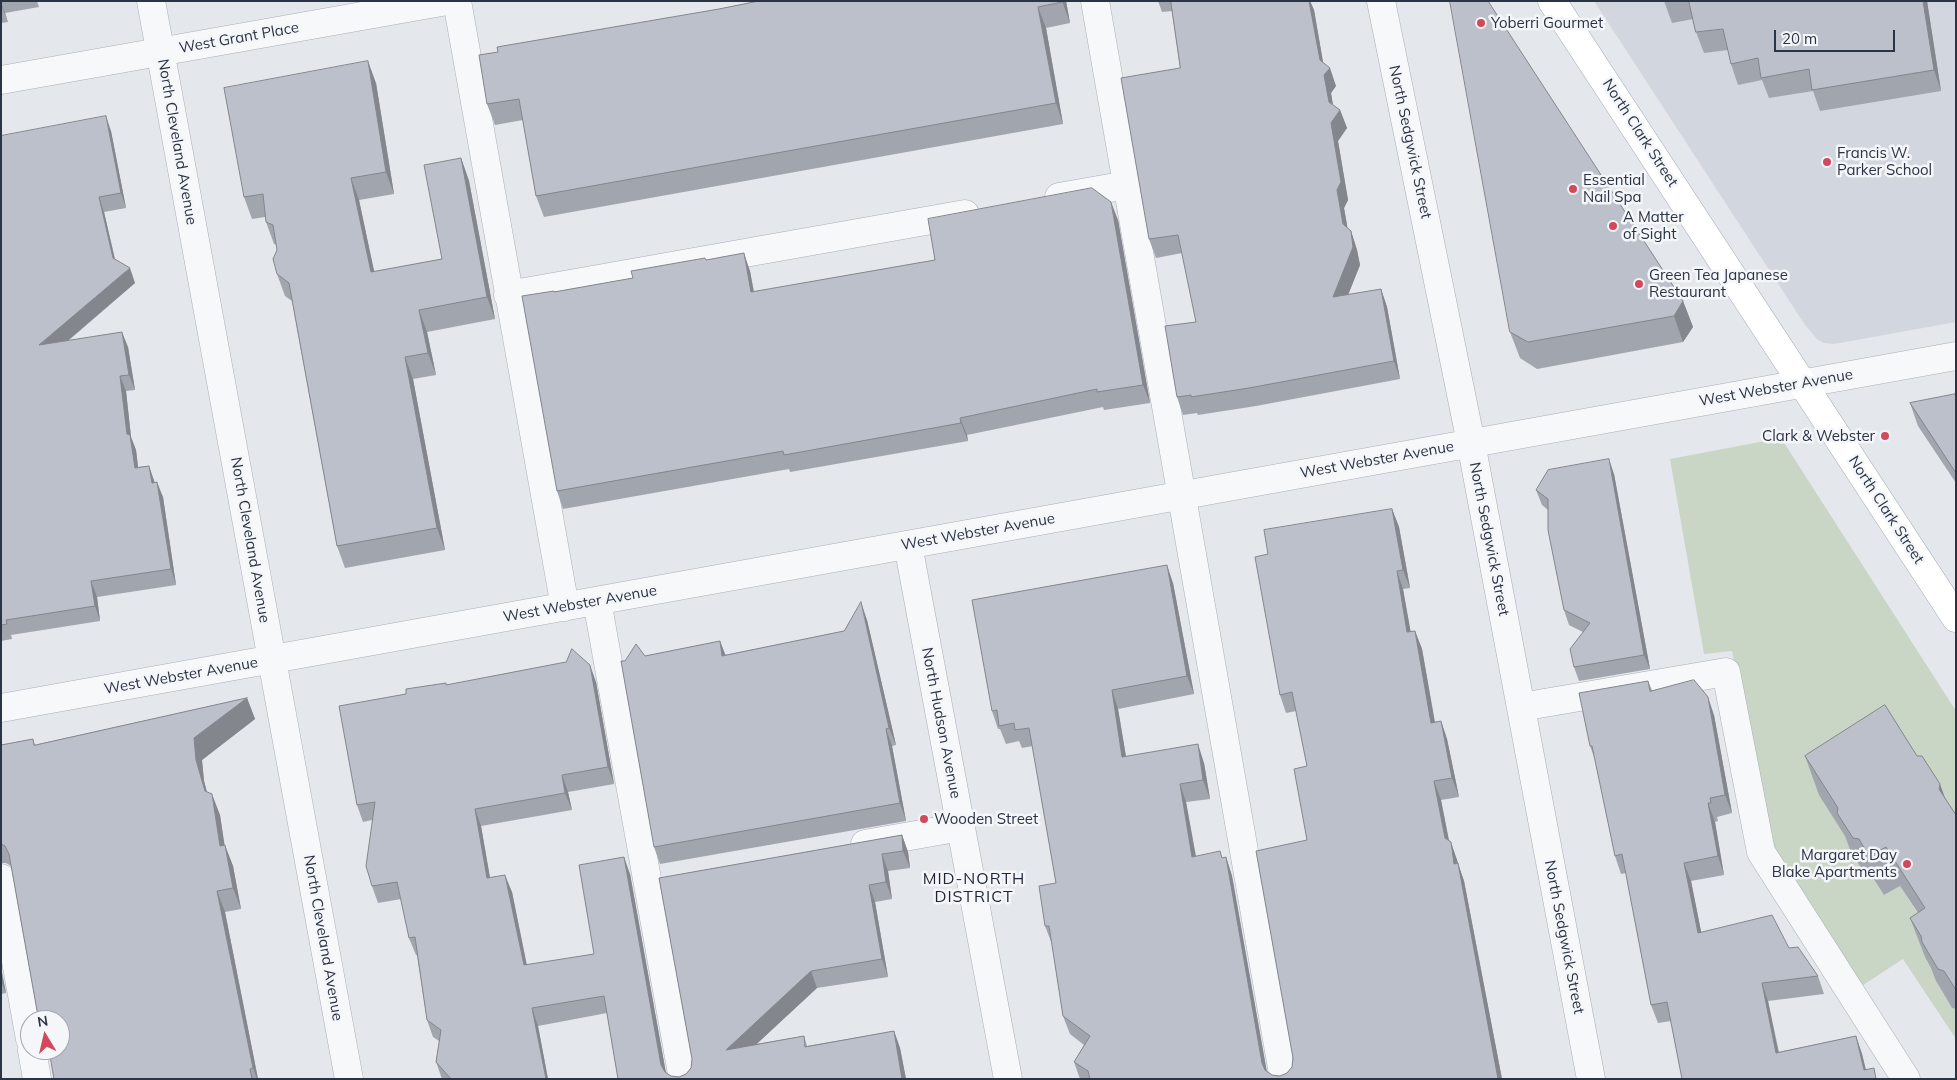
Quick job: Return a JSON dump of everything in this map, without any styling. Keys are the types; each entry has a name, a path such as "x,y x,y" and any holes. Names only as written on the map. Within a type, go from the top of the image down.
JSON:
{"main road":[{"name":"North Clark Street","path":"1552,1 1956,618"}],"street":[{"name":"North Cleveland Avenue","path":"152,1 348,1079"},
{"name":"West Grant Place","path":"1,80 447,1"},
{"path":"457,1 565,607"},
{"path":"1095,1 1284,1079"},
{"name":"North Sedgwick Street","path":"1381,1 1472,443 1591,1079"},
{"path":"1039,201 1127,185"},
{"path":"508,295 990,210"},
{"name":"West Webster Avenue","path":"1,708 597,602 1803,382 1956,356"},
{"name":"North Hudson Avenue","path":"908,545 1008,1079"},
{"path":"597,602 683,1079"},
{"path":"1521,707 1726,672 1761,852 1906,1079"},
{"path":"839,849 961,827"},
{"path":"647,882 676,877"},
{"path":"1,878 25,1010"},
{"path":"34,1060 37,1079"}],"shaded area":[{"name":"Francis W. Parker School","path":"1594,1 1956,1 1956,322 1834,344 1824,343 1817,339 1805,325"}],"green space":[{"path":"1781,438 1956,711 1956,832 1873,878 1884,895 1900,886 1939,947 1936,981 1952,1008 1956,1009 1956,1039 1903,959 1860,987 1769,846 1732,651 1704,654 1670,459"}],"building":[{"path":"759,1 1062,1 1038,7 1056,103 536,196 519,99 487,104 479,55 498,52 497,47"},
{"path":"1171,1 1309,1 1320,60 1330,68 1324,75 1329,102 1340,110 1331,123 1341,182 1337,190 1343,224 1351,231 1353,247 1333,297 1381,289 1394,361 1249,388 1191,397 1191,395 1177,397 1165,326 1196,322 1178,235 1149,239 1121,78 1180,68"},
{"path":"1450,1 1488,1 1683,301 1674,316 1528,342 1510,332"},
{"path":"1689,1 1923,1 1934,70 1812,90 1809,69 1761,78 1758,58 1731,64 1723,29 1696,32"},
{"path":"368,61 386,172 351,178 371,272 442,259 424,165 461,158 487,297 419,310 428,353 405,357 437,528 337,546 289,283 277,274 273,259 277,250 273,225 266,222 263,194 244,197 224,88"},
{"path":"106,116 121,193 99,197 113,258 130,268 39,345 122,332 129,375 120,376 127,434 130,435 135,468 149,466 152,483 157,482 171,569 91,581 95,606 6,620 7,624 1,625 1,136"},
{"path":"1092,188 1111,202 1143,385 1097,392 1097,389 960,418 961,423 784,455 783,451 557,491 522,296 633,278 631,271 744,253 751,292 935,260 928,219"},
{"path":"1956,394 1956,473 1910,403"},
{"path":"1609,459 1644,655 1574,667 1570,649 1590,623 1564,610 1548,530 1548,499 1536,490 1548,470"},
{"path":"1392,509 1403,570 1397,571 1407,632 1415,631 1431,723 1441,721 1452,778 1434,781 1445,838 1451,842 1454,864 1458,863 1498,1079 1090,1079 1088,1071 1074,1062 1090,1036 1063,1016 1049,926 1045,926 1039,886 1056,883 1029,728 1015,730 1014,723 999,726 997,710 992,711 972,600 1167,565 1187,676 1112,690 1122,757 1198,744 1203,780 1180,784 1192,857 1220,851 1222,858 1226,857 1262,1063 1265,1070 1272,1075 1280,1076 1287,1073 1292,1067 1293,1058 1256,851 1307,840 1294,769 1307,766 1292,692 1280,695 1255,557 1268,554 1264,530"},
{"path":"861,602 889,728 886,729 900,803 654,847 621,661 625,661 636,644 645,656 720,641 722,656 844,631"},
{"path":"572,649 590,665 608,767 562,775 565,793 475,809 487,878 505,875 524,965 594,954 579,865 624,857 661,1065 665,1072 671,1076 679,1077 686,1074 691,1068 692,1059 659,878 902,835 903,851 882,854 886,882 869,885 882,959 811,971 726,1050 804,1036 805,1047 894,1031 902,1079 618,1079 604,996 532,1008 546,1079 451,1079 436,1062 441,1030 427,1020 415,937 409,938 397,882 372,886 366,866 375,802 357,805 339,706 406,694 406,689 446,683 446,685 566,662"},
{"path":"1694,680 1708,697 1725,795 1710,798 1711,803 1708,803 1718,856 1684,863 1698,933 1772,915 1789,948 1798,947 1818,976 1762,983 1776,1053 1856,1036 1864,1070 1874,1068 1876,1079 1682,1079 1667,1002 1651,1005 1622,854 1615,856 1579,693 1648,681 1650,691"},
{"path":"247,698 194,738 196,760 205,791 212,794 220,846 225,845 233,888 217,891 253,1068 250,1069 252,1079 54,1079 51,1060 70,1060 70,1010 37,1010 9,854 5,846 1,844 1,745 33,739 34,745"},
{"name":"Margaret Day Blake Apartments","path":"1885,705 1917,756 1922,756 1940,784 1939,789 1956,815 1956,990 1944,971 1938,969 1910,918 1925,908 1886,847 1869,856 1859,839 1853,838 1837,813 1838,808 1805,756"}],"place":[{"name":"Yoberri Gourmet","path":"1481,23"},
{"name":"Francis W. Parker School","path":"1827,162"},
{"name":"Essential Nail Spa","path":"1573,189"},
{"name":"A Matter of Sight","path":"1613,226"},
{"name":"Green Tea Japanese Restaurant","path":"1639,284"},
{"name":"Clark & Webster","path":"1885,436"},
{"name":"Wooden Street","path":"924,819"},
{"name":"Margaret Day Blake Apartments","path":"1907,864"}],"district":[{"name":"MID-NORTH DISTRICT","path":"974,888"}]}
